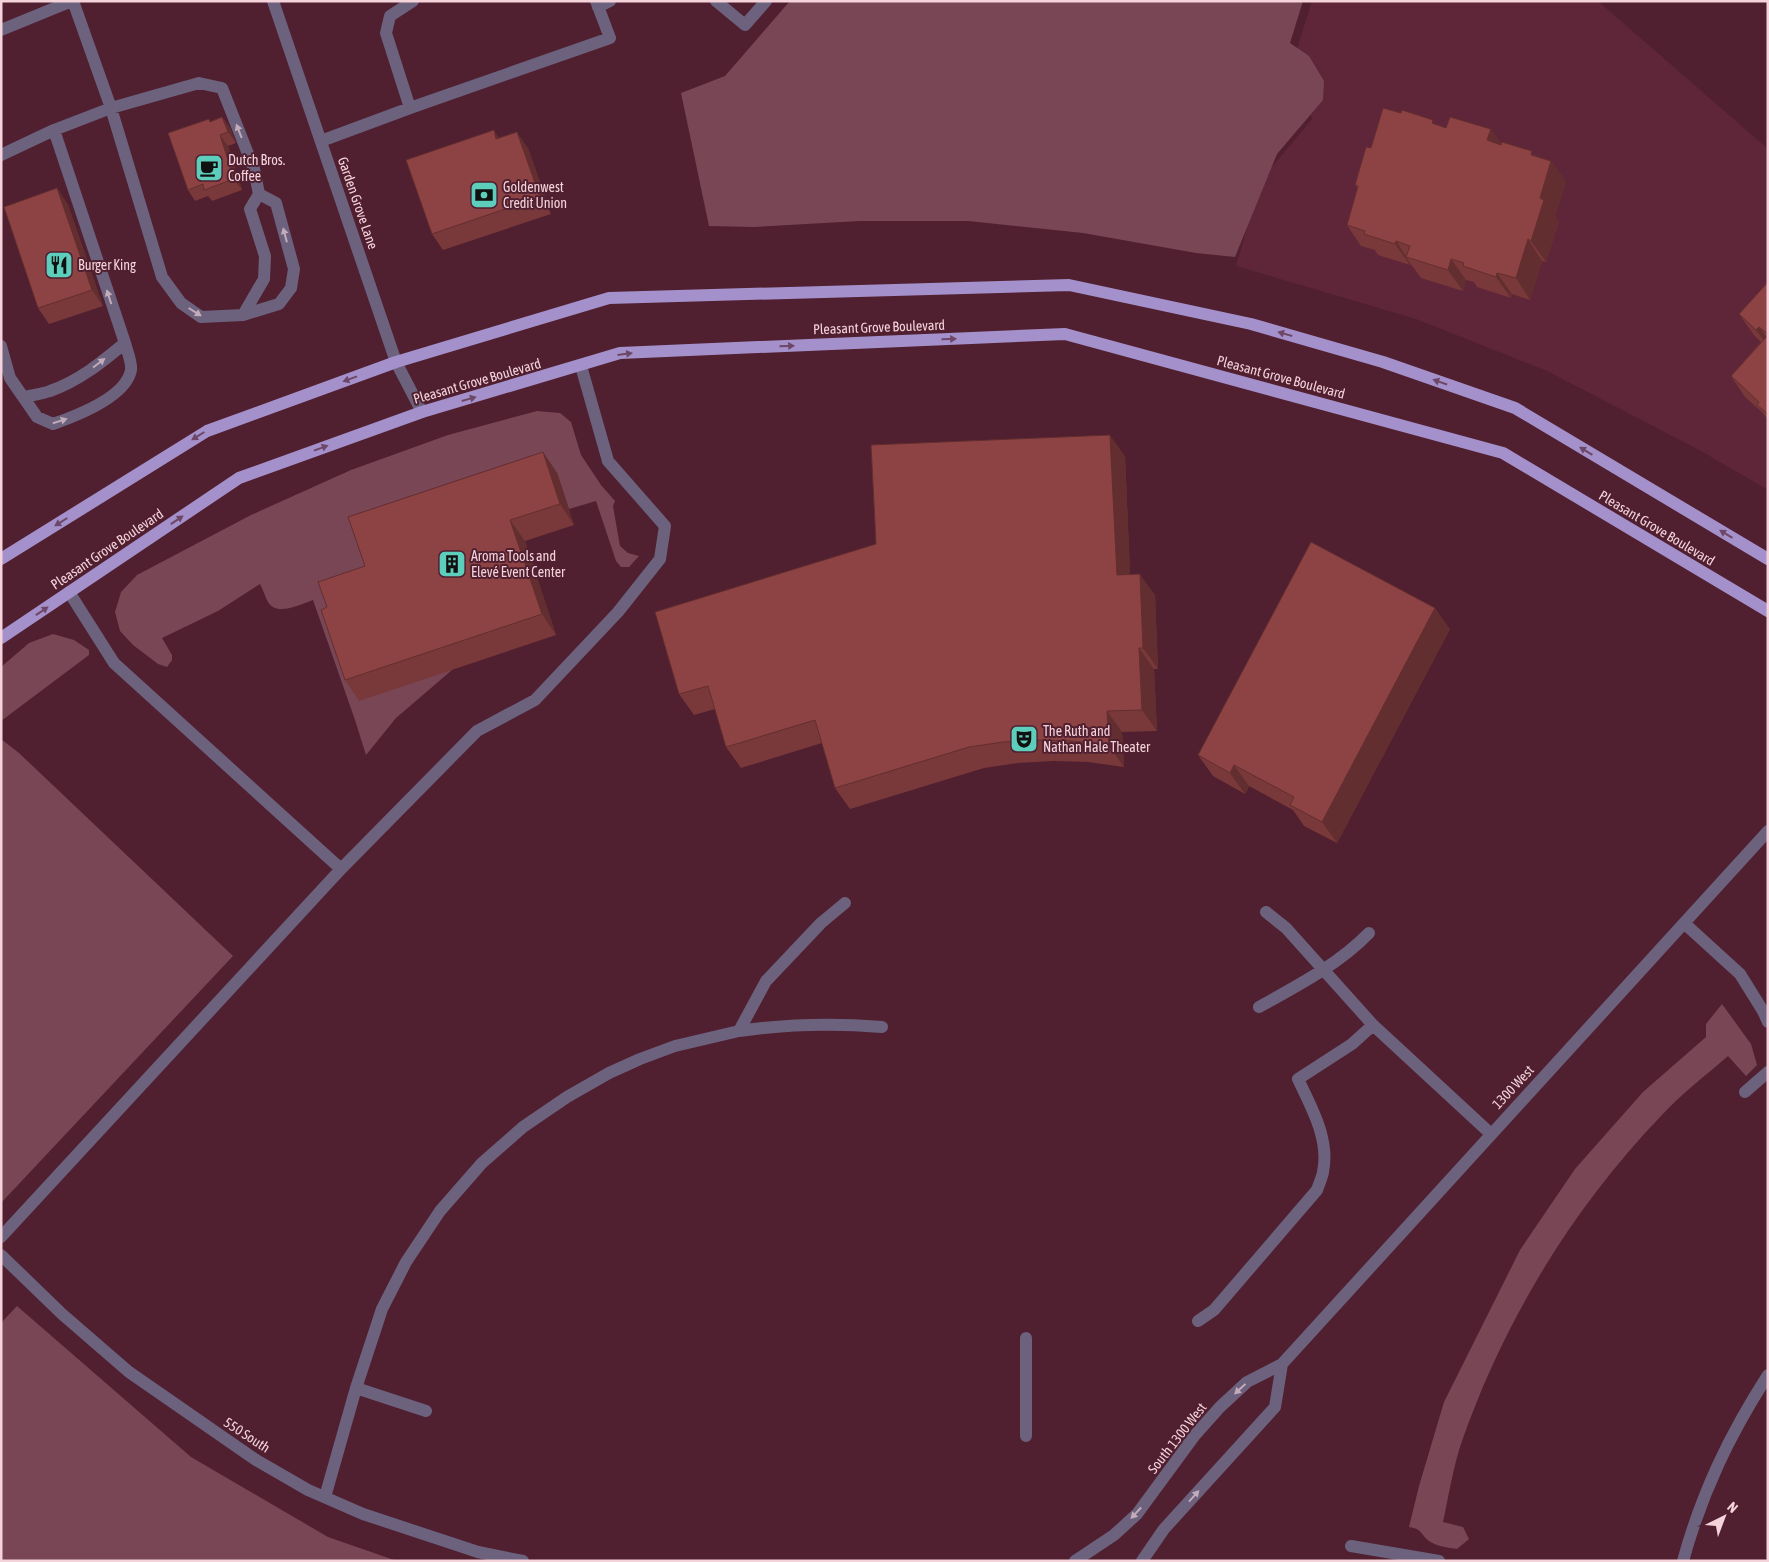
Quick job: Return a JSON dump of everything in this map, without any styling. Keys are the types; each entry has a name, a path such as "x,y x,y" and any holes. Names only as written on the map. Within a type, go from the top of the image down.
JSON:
{"main road":[{"path":"1,560 207,431 396,362 609,298 1069,285 1251,324 1383,362 1515,408 1768,559"},
{"name":"Pleasant Grove Boulevard","path":"1,638 239,478 422,412 620,353 1065,334 1503,453 1768,611"}],"street":[{"path":"1,30 72,1 111,108 162,277 181,303 201,317 243,315 279,304 291,288 294,269 276,203 259,194"},
{"name":"Garden Grove Lane","path":"273,1 396,362 422,412"},
{"path":"410,108 386,33 390,16 413,1"},
{"path":"321,140 610,38 597,4 610,1"},
{"path":"716,1 745,26 766,1"},
{"path":"1,154 54,130 111,108 199,83 222,88 254,169 259,194 250,209 266,256 264,279 243,315"},
{"path":"1,346 10,378 37,417 53,424 76,416 115,393 129,377 131,367 125,343 54,130"},
{"path":"24,397 49,392 67,384 98,366 125,343"},
{"path":"1,1237 341,870 477,731 536,700 618,612 660,559 665,526 608,461 581,366"},
{"path":"69,592 114,663 341,870"},
{"name":"1300 West","path":"1282,1364 1768,831"},
{"path":"739,1031 766,981 821,924 845,903"},
{"path":"1266,912 1286,928 1324,968 1373,1025 1491,1134"},
{"path":"1684,923 1740,974 1768,1022"},
{"path":"1259,1007 1324,968 1357,945 1369,933"},
{"path":"325,1497 356,1388 382,1309 406,1262 440,1211 482,1163 523,1127 567,1097 609,1073 675,1046 769,1026 847,1024 882,1027"},
{"path":"1198,1321 1214,1310 1317,1190 1324,1170 1324,1144 1318,1124 1298,1079 1352,1044 1373,1025"},
{"path":"1745,1092 1768,1072"},
{"name":"550 South","path":"1,1255 62,1314 128,1372 256,1460 308,1490 363,1514 478,1552 522,1561"},
{"path":"1026,1338 1026,1436"},
{"path":"1142,1561 1164,1529 1275,1407 1282,1364"},
{"name":"South 1300 West","path":"1075,1561 1114,1535 1137,1514 1195,1434 1220,1407 1247,1382 1282,1364"},
{"path":"1683,1561 1698,1510 1711,1478 1741,1418 1768,1375"},
{"path":"356,1388 426,1411"},
{"path":"1350,1546 1439,1561"}],"shaded area":[{"path":"790,1 1303,1 1290,43 1309,56 1324,81 1323,100 1277,154 1235,257 1196,253 1083,233 968,221 860,221 754,227 709,226 681,93 725,76"},
{"path":"1312,1 1598,1 1768,149 1768,490 1701,451 1547,371 1416,319 1236,266 1261,180 1312,119 1294,58"},
{"path":"537,411 560,413 571,422 581,455 601,485 615,501 613,506 620,546 628,553 639,556 629,567 621,567 616,561 596,501 569,509 557,473 452,670 396,718 366,755 313,600 289,608 277,609 268,602 260,584 218,611 162,638 172,655 172,660 167,667 158,664 133,645 120,631 115,612 121,592 137,575 251,515 351,470 448,435"},
{"path":"53,634 74,640 89,650 89,655 1,721 1,667 29,643"},
{"path":"1,739 19,753 233,956 1,1203"},
{"path":"1722,1004 1751,1044 1757,1065 1746,1076 1728,1056 1693,1086 1668,1109 1628,1152 1570,1228 1544,1268 1498,1353 1462,1441 1443,1522 1463,1527 1469,1539 1457,1549 1432,1543 1419,1530 1409,1527 1444,1402 1520,1250 1575,1169 1643,1092 1706,1037 1706,1024"},
{"path":"17,1306 191,1457 328,1537 397,1561 1,1561 1,1323"}],"building":[{"path":"1383,108 1401,113 1402,110 1433,120 1432,123 1446,128 1450,117 1491,129 1487,140 1501,145 1502,142 1532,151 1531,155 1551,161 1540,198 1544,200 1531,241 1528,239 1516,278 1497,273 1496,277 1463,266 1464,263 1451,259 1448,270 1406,257 1410,246 1396,241 1395,244 1364,234 1365,231 1347,225 1358,186 1355,185 1366,147 1371,148"},
{"name":"Dutch Bros. Coffee","path":"222,117 228,132 220,135 234,179 204,190 203,184 188,190 168,133 209,119 210,122"},
{"name":"Goldenwest Credit Union","path":"494,130 496,139 517,132 540,197 432,234 406,160"},
{"name":"Burger King","path":"57,188 92,290 38,308 4,207"},
{"path":"1768,282 1768,334 1759,327 1756,330 1739,314"},
{"path":"1768,335 1768,414 1757,405 1759,402 1731,376"},
{"path":"1110,435 1117,575 1140,574 1143,648 1139,648 1142,710 1107,711 1109,746 1074,741 1039,740 1003,742 969,747 835,788 815,720 726,747 708,686 679,694 655,612 876,544 871,445"},
{"name":"Aroma Tools and Elevé Event Center","path":"543,452 560,504 510,520 542,614 345,680 321,610 327,607 318,582 365,566 348,517"},
{"path":"1311,542 1435,608 1322,822 1290,805 1294,797 1234,765 1230,773 1198,755"}],"place":[{"name":"Dutch Bros. Coffee","path":"209,168"},
{"name":"Goldenwest Credit Union","path":"484,195"},
{"name":"Burger King","path":"59,265"},
{"name":"Aroma Tools and Elevé Event Center","path":"452,564"},
{"name":"The Ruth and Nathan Hale Theater","path":"1024,739"}]}
